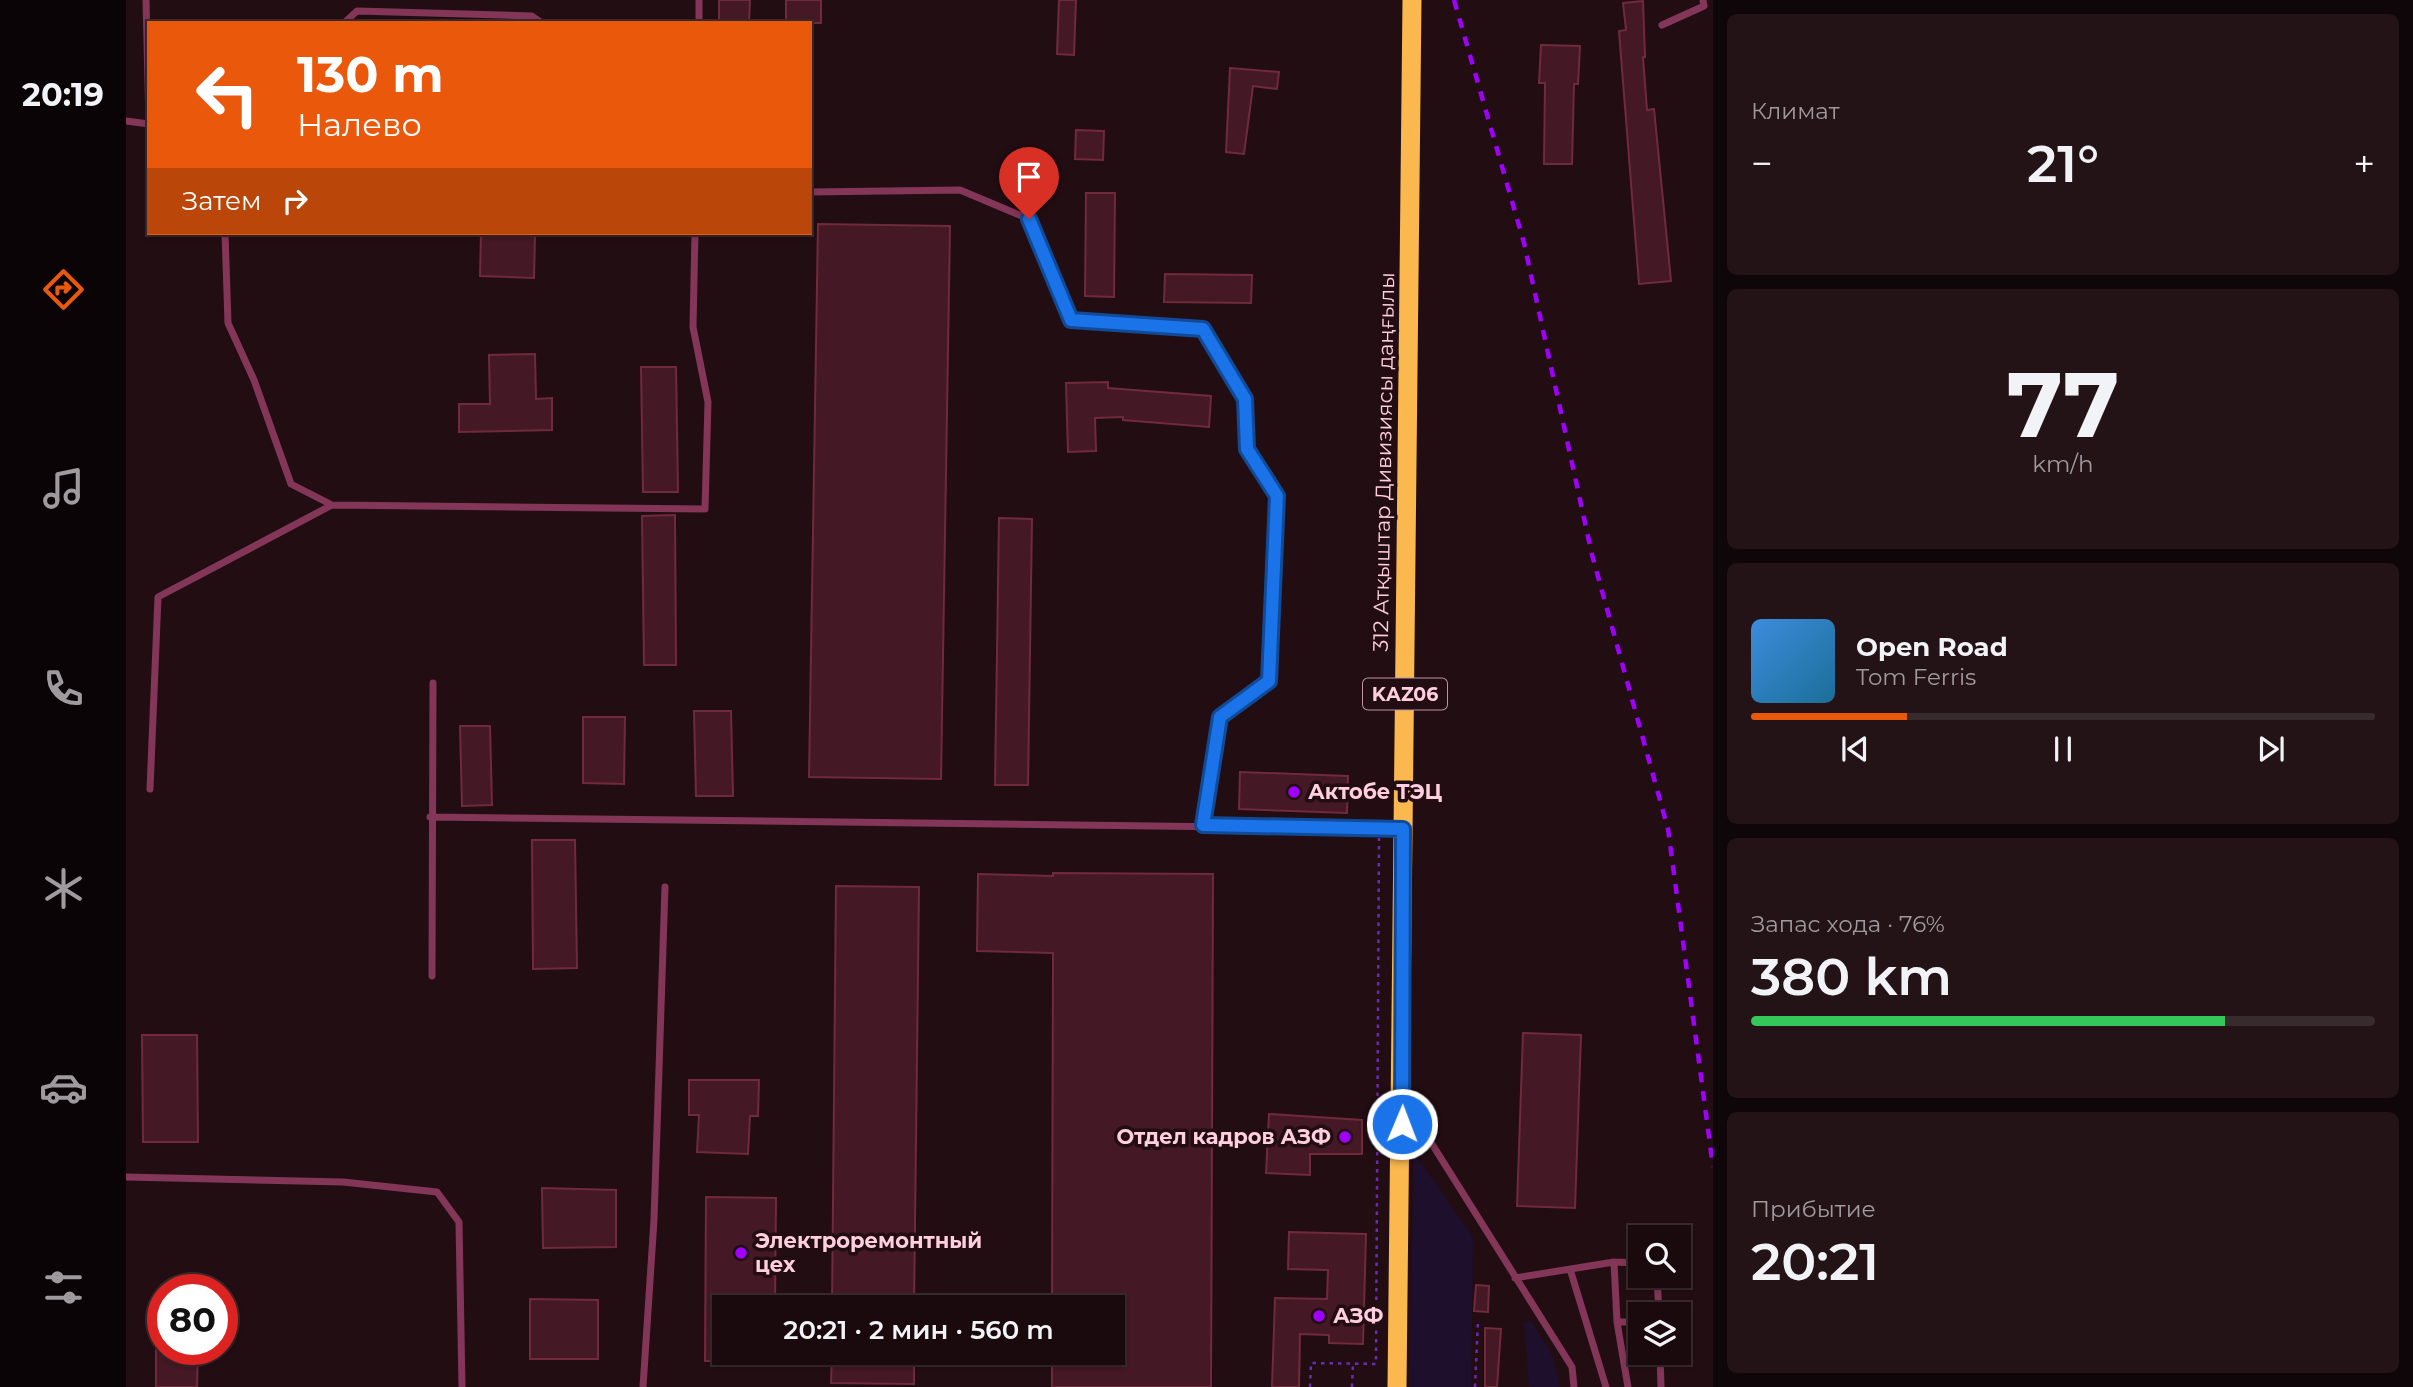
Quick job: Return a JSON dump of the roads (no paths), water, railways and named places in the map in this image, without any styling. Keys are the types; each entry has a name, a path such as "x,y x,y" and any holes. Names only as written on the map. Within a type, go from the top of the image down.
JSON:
{"highway":[{"name":"312 Атқыштар Дивизиясы даңғылы","path":"1397,1387 1403,1097 1403,829 1412,0"}],"lane":[{"path":"146,0 147,41"},
{"path":"699,0 699,21"},
{"path":"1662,24 1704,6 1703,0"},
{"path":"346,21 357,11 532,16 539,21"},
{"path":"126,121 147,124"},
{"path":"812,191 960,190 1029,219 1071,320 1203,329 1245,399 1247,449 1277,496 1269,681 1220,717 1203,825"},
{"path":"225,235 228,323 254,380 291,484 332,505 705,509 708,402 693,327 695,235"},
{"path":"150,789 158,597 332,505"},
{"path":"432,976 430,817 433,683"},
{"path":"430,817 1403,829"},
{"path":"643,1387 654,1220 665,887"},
{"path":"1403,1097 1572,1367 1574,1387"},
{"path":"126,1177 343,1182 437,1192 460,1222 462,1387"},
{"path":"1515,1278 1614,1262 1628,1263"},
{"path":"1614,1262 1617,1322 1628,1387"},
{"path":"1570,1269 1606,1387"},
{"path":"1617,1322 1628,1322"},
{"path":"1660,1365 1661,1387"}],"railway":[{"path":"1454,0 1524,243 1592,555 1668,829 1713,1167"}],"place":[{"name":"Актобе ТЭЦ","path":"1294,792"},
{"name":"Отдел кадров АЗФ","path":"1345,1137"},
{"name":"Электроремонтный цех","path":"741,1253"},
{"name":"АЗФ","path":"1319,1316"}]}
